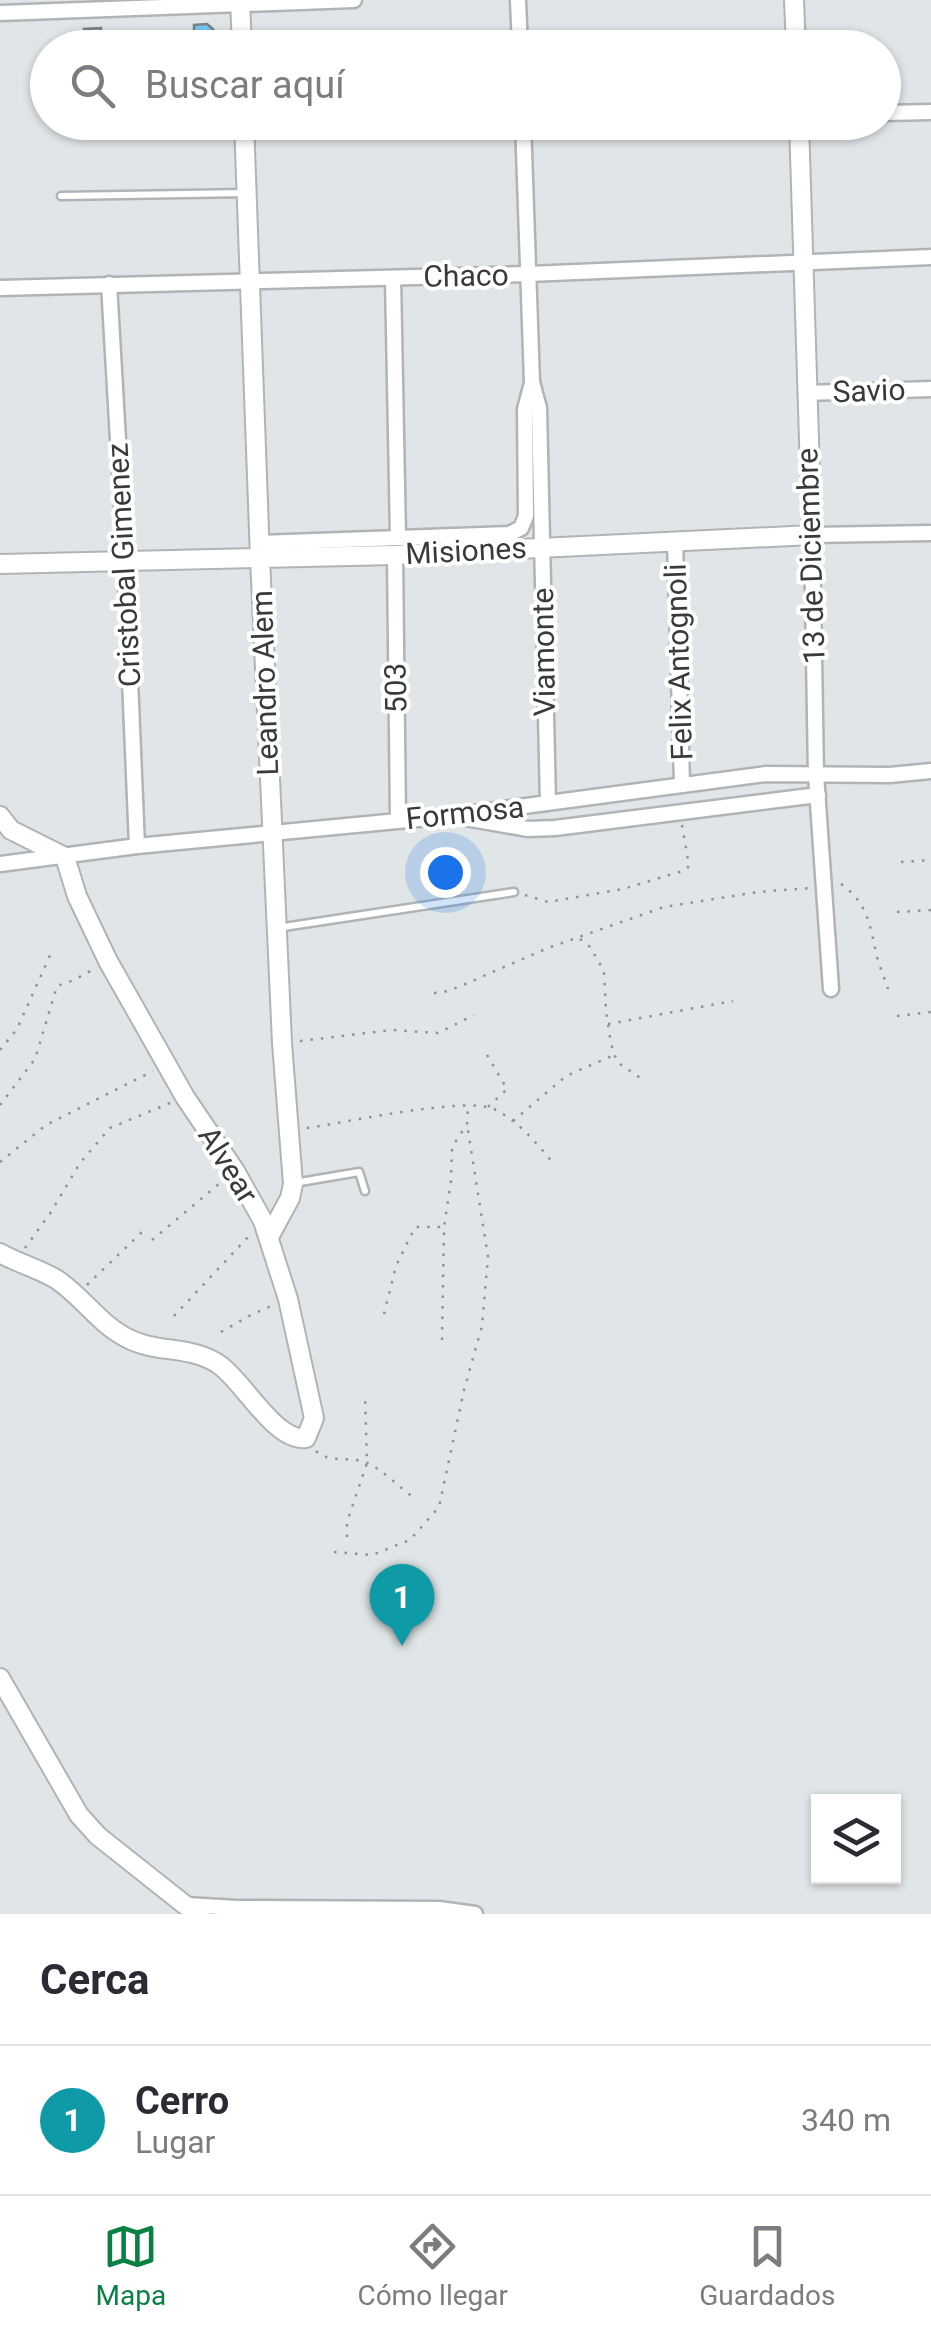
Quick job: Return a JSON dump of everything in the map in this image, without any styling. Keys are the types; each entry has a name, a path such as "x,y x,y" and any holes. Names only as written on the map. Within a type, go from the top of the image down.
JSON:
{"street":[{"path":"0,13 354,0"},
{"path":"518,0 519,30"},
{"path":"794,0 795,30"},
{"path":"240,2 241,30"},
{"path":"901,113 931,112"},
{"name":"Leandro Alem","path":"245,140 276,928 292,1184 290,1198 266,1229"},
{"name":"Viamonte","path":"520,528 526,516 526,409 532,382 524,140"},
{"name":"13 de Diciembre","path":"799,140 816,775 831,989"},
{"name":"Chaco","path":"0,288 529,274 931,257"},
{"name":"503","path":"392,278 398,820"},
{"name":"Cristobal Gimenez","path":"108,284 137,846"},
{"name":"Viamonte","path":"532,382 540,408 548,804"},
{"name":"Savio","path":"806,393 931,388"},
{"name":"Misiones","path":"396,546 509,534 520,528"},
{"name":"Misiones","path":"0,564 125,561 260,550 542,547 931,533"},
{"name":"Felix Antognoli","path":"675,541 682,783"},
{"name":"Formosa","path":"0,864 137,846 450,816 766,774 931,771"},
{"path":"450,816 528,829 555,828 818,795"},
{"path":"0,816 12,830 65,857"},
{"name":"Alvear","path":"65,857 76,896 108,961 266,1229 288,1299 314,1418 306,1438"},
{"path":"7,1258 56,1280 110,1329 130,1340 204,1354 224,1367 279,1428 297,1439 306,1438"},
{"path":"0,1678 78,1815 98,1836 193,1910 475,1914"}],"lane":[{"path":"61,196 247,194"},
{"path":"276,928 514,892"},
{"path":"292,1184 358,1172 365,1191"}],"path":[{"path":"514,892 548,902 623,890 686,870 689,866 680,812"},
{"path":"901,862 931,860"},
{"path":"434,992 450,991 664,907 823,880 850,891 866,912 888,989"},
{"path":"897,912 931,910"},
{"path":"578,938 590,947 604,971 608,1024 617,1062 642,1079"},
{"path":"0,1050 17,1029 52,952"},
{"path":"0,1104 35,1059 57,986 108,961"},
{"path":"608,1024 733,1001"},
{"path":"897,1016 931,1012"},
{"path":"282,1043 392,1030 438,1033 474,1015"},
{"path":"487,1108 506,1089 488,1054"},
{"path":"512,1122 566,1076 614,1055"},
{"path":"0,1162 46,1125 167,1064"},
{"path":"7,1258 52,1212 80,1163 110,1128 185,1097"},
{"path":"287,1132 457,1105 493,1108 527,1132 552,1162"},
{"path":"334,1552 372,1554 410,1540 438,1508 482,1326 488,1257 468,1106"},
{"path":"442,1340 444,1228 452,1147 468,1124"},
{"path":"152,1240 235,1171"},
{"path":"384,1314 396,1266 415,1227 444,1228"},
{"path":"174,1316 266,1229"},
{"path":"76,1296 143,1230"},
{"path":"221,1332 288,1299"},
{"path":"347,1538 347,1522 367,1463 365,1394"},
{"path":"306,1438 320,1456 367,1463 414,1498"}],"building":[{"path":"207,24 213,30 194,30 194,25"}],"place":[{"name":"Cerro","path":"402,1646"}]}
